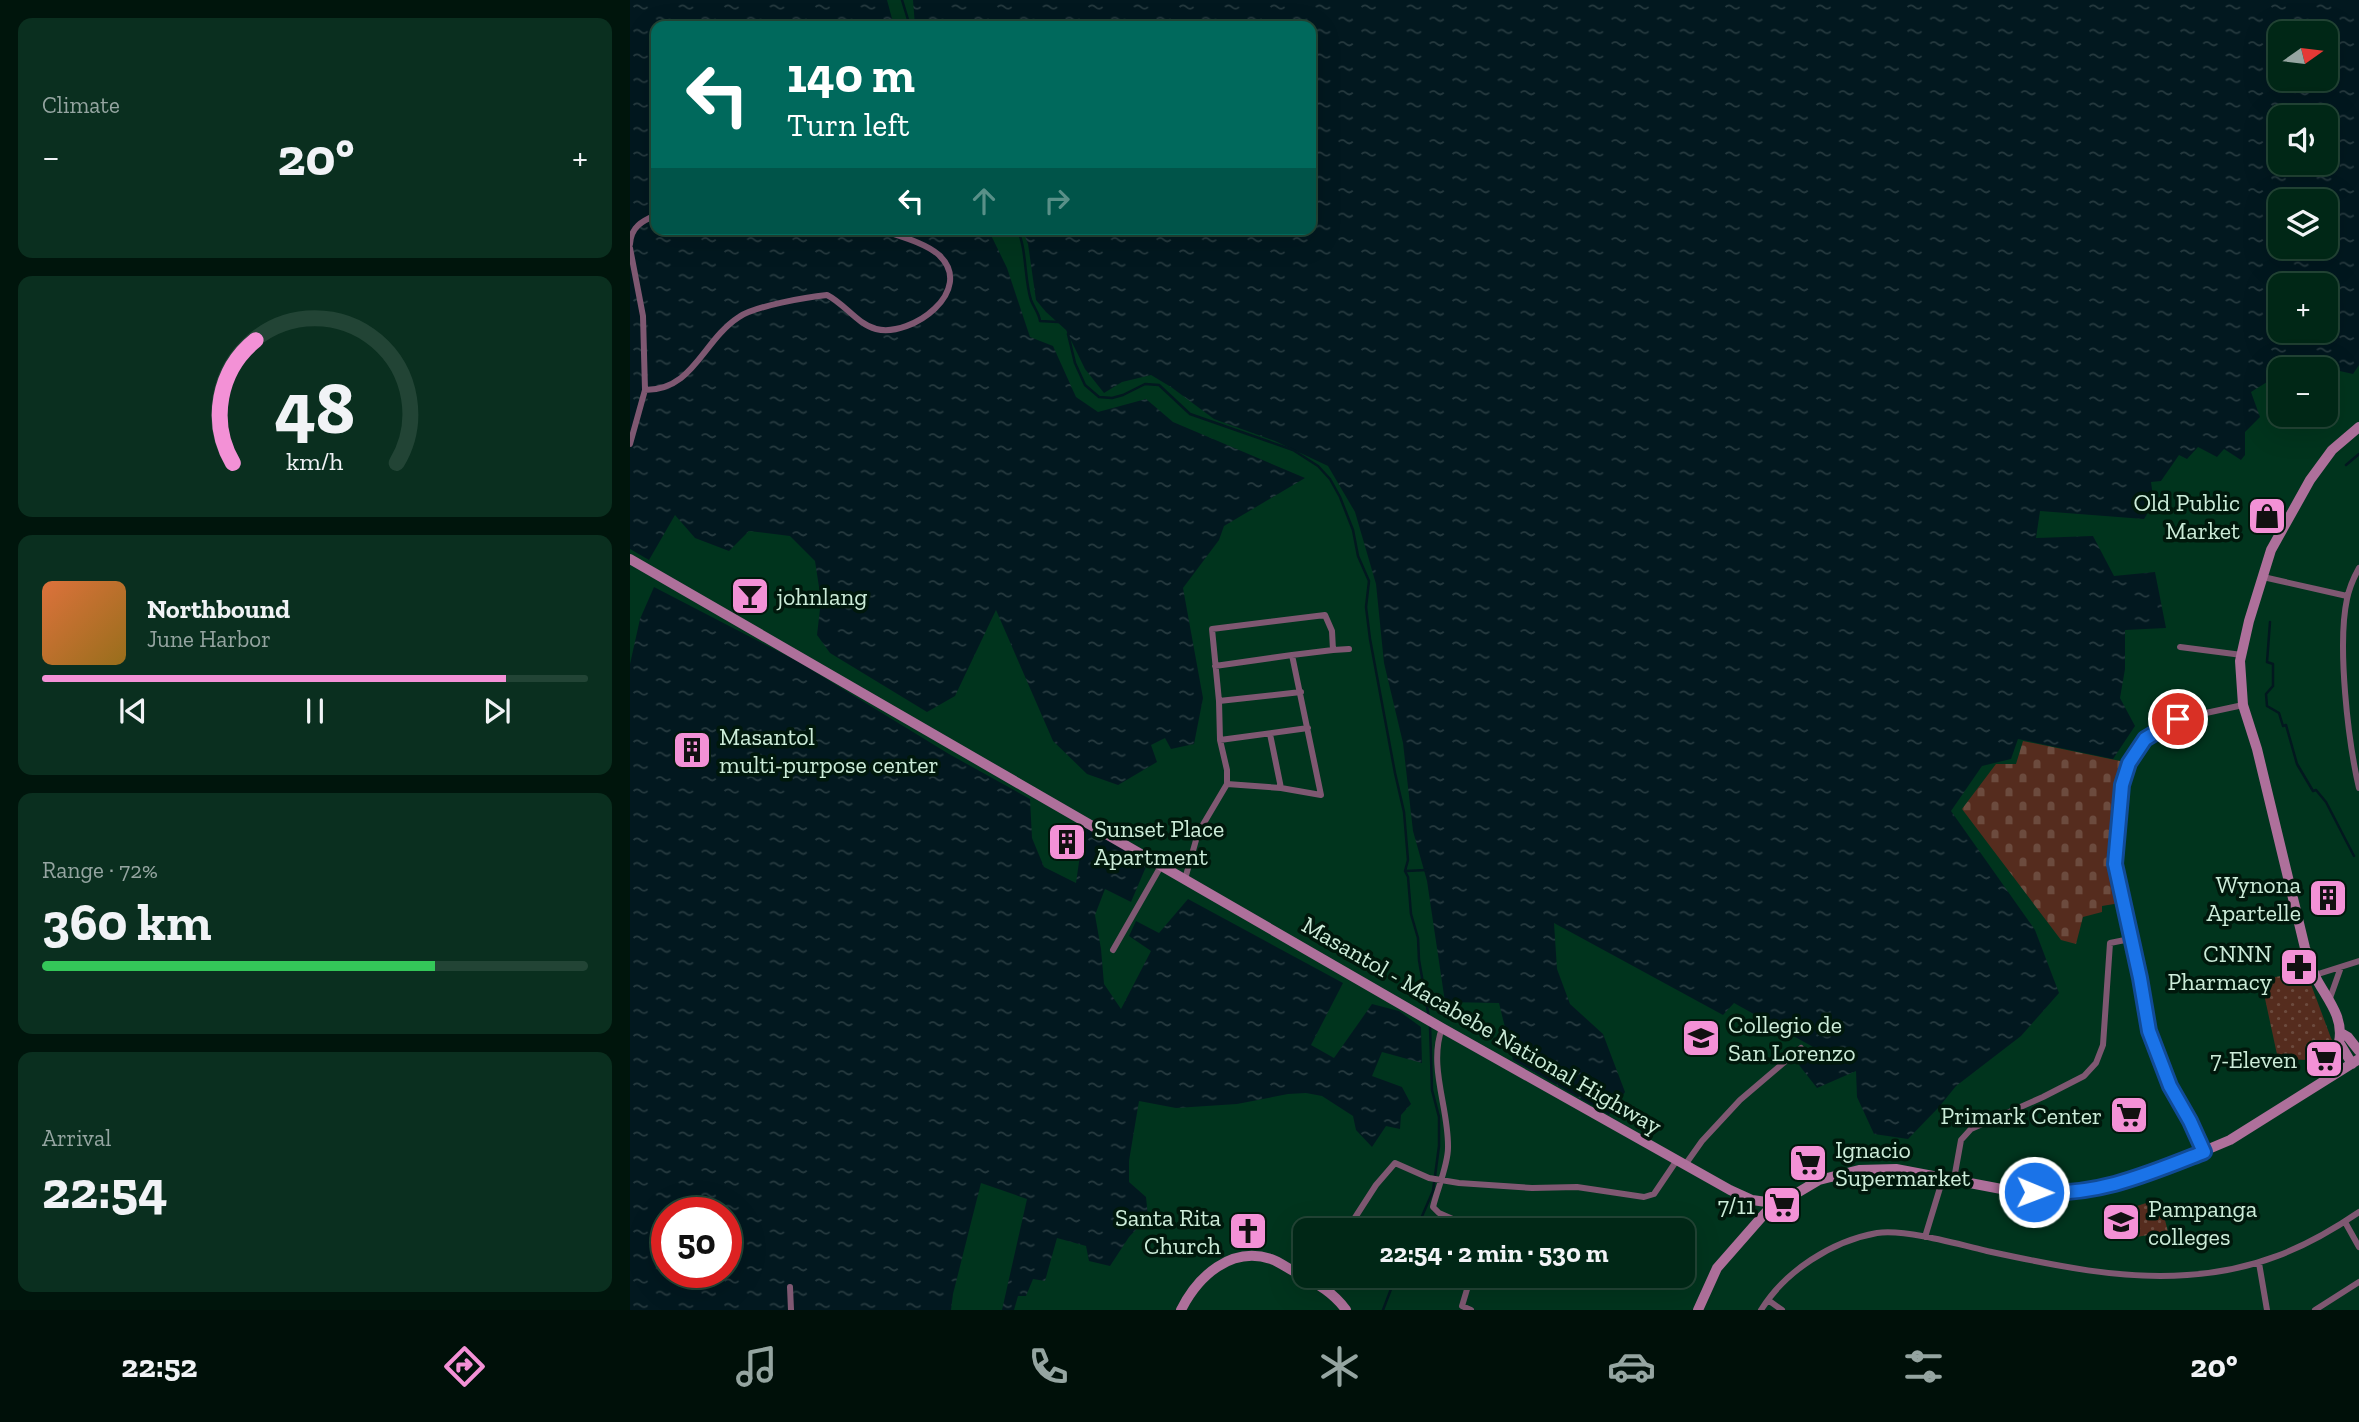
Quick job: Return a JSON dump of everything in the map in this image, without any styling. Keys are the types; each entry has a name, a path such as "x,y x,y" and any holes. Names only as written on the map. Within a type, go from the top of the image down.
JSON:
{"main road":[{"path":"1698,1310 1717,1268 1774,1203 1819,1181 1859,1170 1896,1169 2012,1191 2057,1194 2090,1191 2135,1180 2230,1140 2355,1062 2339,1042 2341,1033 2329,998 2315,975 2305,948 2257,748 2243,705 2242,655 2249,621 2271,550 2310,480 2332,450 2359,427"},
{"name":"Masantol - Macabebe National Highway","path":"630,559 1440,1027 1752,1200 1774,1203"},
{"path":"2341,1033 2348,1037 2359,1051"},
{"path":"1181,1310 1207,1274 1229,1259 1246,1255 1271,1259 1326,1289 1346,1310"}],"street":[{"path":"630,444 645,390 643,316 630,246 633,230 651,218"},
{"path":"645,390 660,390 676,384 738,317 758,308 827,295 868,326 879,330 908,326 922,320 933,312 948,289 950,279 944,262 929,248 895,235"},
{"path":"2359,568 2347,596 2344,619 2344,660 2359,788"},
{"path":"2263,577 2347,596"},
{"path":"1185,879 1198,833 1227,784 1227,770 1220,740 1212,629 1325,615 1332,632 1333,650"},
{"path":"2180,647 2242,655"},
{"path":"1215,666 1349,649"},
{"path":"1227,784 1281,788 1321,795 1292,655"},
{"path":"1219,701 1300,692"},
{"path":"2204,1152 2170,1086 2149,1031 2115,864 2122,785 2129,763 2145,739 2178,719 2243,705"},
{"path":"1220,740 1308,728"},
{"path":"1270,734 1281,788"},
{"path":"1113,950 1161,866"},
{"path":"1925,1237 1961,1140 1971,1129 2084,1076 2096,1063 2103,1045 2110,943 2130,939"},
{"path":"2315,975 2359,961"},
{"path":"2329,998 2341,967"},
{"path":"1440,1027 1437,1060 1448,1150 1435,1179 1433,1207 1450,1218"},
{"path":"1355,1218 1376,1185 1395,1163 1435,1179 1471,1184 1532,1188 1577,1187 1643,1197 1654,1194 1740,1100 1801,1048"},
{"path":"1761,1310 1779,1286 1821,1252 1844,1241 1880,1233 1925,1237 2080,1270 2139,1275 2186,1275 2230,1270 2299,1249 2359,1212"},
{"path":"2345,1222 2359,1247"},
{"path":"2259,1263 2267,1310"},
{"path":"2315,1310 2359,1282"},
{"path":"790,1287 791,1310"},
{"path":"1467,1288 1462,1306 1471,1310"},
{"path":"1768,1300 1782,1310"}],"green space":[{"path":"2023,741 2125,762 2116,798 2111,864 2120,903 2102,906 2102,912 2083,917 2076,944 2061,940 1962,809 1996,764 2016,764"},
{"path":"2306,971 2331,1038 2343,1059 2318,1075 2310,1060 2278,1059 2261,980"},
{"path":"2149,1202 2154,1216 2164,1216 2168,1232 2136,1237 2131,1217 2139,1215 2137,1206"}],"water":[{"path":"630,0 887,0 893,21 651,21 651,235 991,235 1007,268 1030,337 1053,346 1076,397 1098,412 1146,399 1173,422 1305,478 1224,526 1219,540 1183,588 1203,698 1194,744 1171,749 1165,738 1151,745 1157,762 1118,785 1087,774 1053,741 996,610 955,696 927,712 830,653 817,635 821,600 815,561 790,536 749,531 729,551 695,538 675,515 649,560 630,549"},
{"path":"913,0 2359,0 2359,365 2353,374 2338,371 2338,357 2268,357 2268,381 2251,392 2260,417 2245,432 2245,455 2241,460 2224,449 2217,457 2198,447 2187,459 2179,455 2161,481 2151,482 2154,503 2144,519 2040,511 2036,538 2093,536 2114,576 2155,572 2166,628 2125,630 2125,669 2120,698 2135,726 2113,759 2018,739 2011,759 1982,766 1951,811 2035,930 2059,993 2021,1036 1956,1086 1908,1139 1874,1134 1857,1097 1856,1071 1817,1088 1799,1065 1815,1048 1734,1003 1723,1015 1554,923 1557,969 1570,1004 1603,1034 1625,1092 1609,1115 1513,1060 1499,1003 1445,1002 1427,881 1413,831 1403,743 1384,663 1376,584 1355,512 1328,466 1275,441 1214,419 1151,375 1122,382 1104,393 1085,369 1066,330 1036,300 1024,235 1316,235 1316,21 915,21"},
{"path":"654,587 797,661 949,754 1030,799 1032,838 1044,867 1076,883 1084,827 1148,862 1131,902 1105,889 1095,915 1104,984 1121,1009 1151,951 1129,936 1136,921 1159,933 1188,899 1343,983 1311,1045 1334,1058 1372,1004 1399,1011 1421,1027 1422,1063 1382,1052 1372,1076 1402,1087 1411,1104 1401,1115 1400,1129 1386,1126 1372,1147 1356,1130 1353,1116 1322,1096 1306,1093 1237,1104 1176,1108 1139,1101 1129,1161 1129,1182 1146,1197 1148,1217 1129,1237 1110,1266 1089,1261 1086,1246 1057,1238 1045,1281 1033,1279 1026,1296 1018,1296 1014,1310 1002,1310 1027,1199 981,1183 951,1310 630,1310 630,664 640,619"}],"waterway":[{"path":"902,0 908,21"},
{"path":"1019,235 1029,292 1040,321 1058,322"},
{"path":"1068,334 1075,363 1085,385 1099,397 1123,395 1145,384 1159,385 1190,414 1293,450 1318,466 1330,479 1340,497 1353,530 1358,556 1369,581 1366,607 1370,639 1404,812 1408,860 1405,871 1429,1018"},
{"path":"2346,465 2359,454"},
{"path":"2270,622 2267,662 2273,664 2273,686 2266,694 2267,706 2279,713 2283,726 2286,725 2297,764 2313,791 2316,790 2326,802 2354,856"},
{"path":"1406,871 1427,870"},
{"path":"1421,1218 1433,1191 1439,1146 1439,1117 1432,1090 1430,1025"},
{"path":"1383,1310 1391,1288"}],"place":[{"name":"Old Public Market","path":"2267,516"},
{"name":"johnlang","path":"750,596"},
{"name":"Masantol multi-purpose center","path":"692,750"},
{"name":"Sunset Place Apartment","path":"1067,842"},
{"name":"Wynona Apartelle","path":"2328,898"},
{"name":"CNNN Pharmacy","path":"2299,967"},
{"name":"Collegio de San Lorenzo","path":"1701,1038"},
{"name":"7-Eleven","path":"2324,1059"},
{"name":"Primark Center","path":"2129,1115"},
{"name":"Ignacio Supermarket","path":"1808,1163"},
{"name":"7/11","path":"1782,1205"},
{"name":"Pampanga colleges","path":"2121,1222"},
{"name":"Santa Rita Church","path":"1248,1231"}],"route":[{"path":"2034,1192 2057,1194 2090,1191 2135,1180 2204,1152 2170,1086 2149,1031 2115,864 2122,785 2129,763 2145,739 2178,719"}]}
